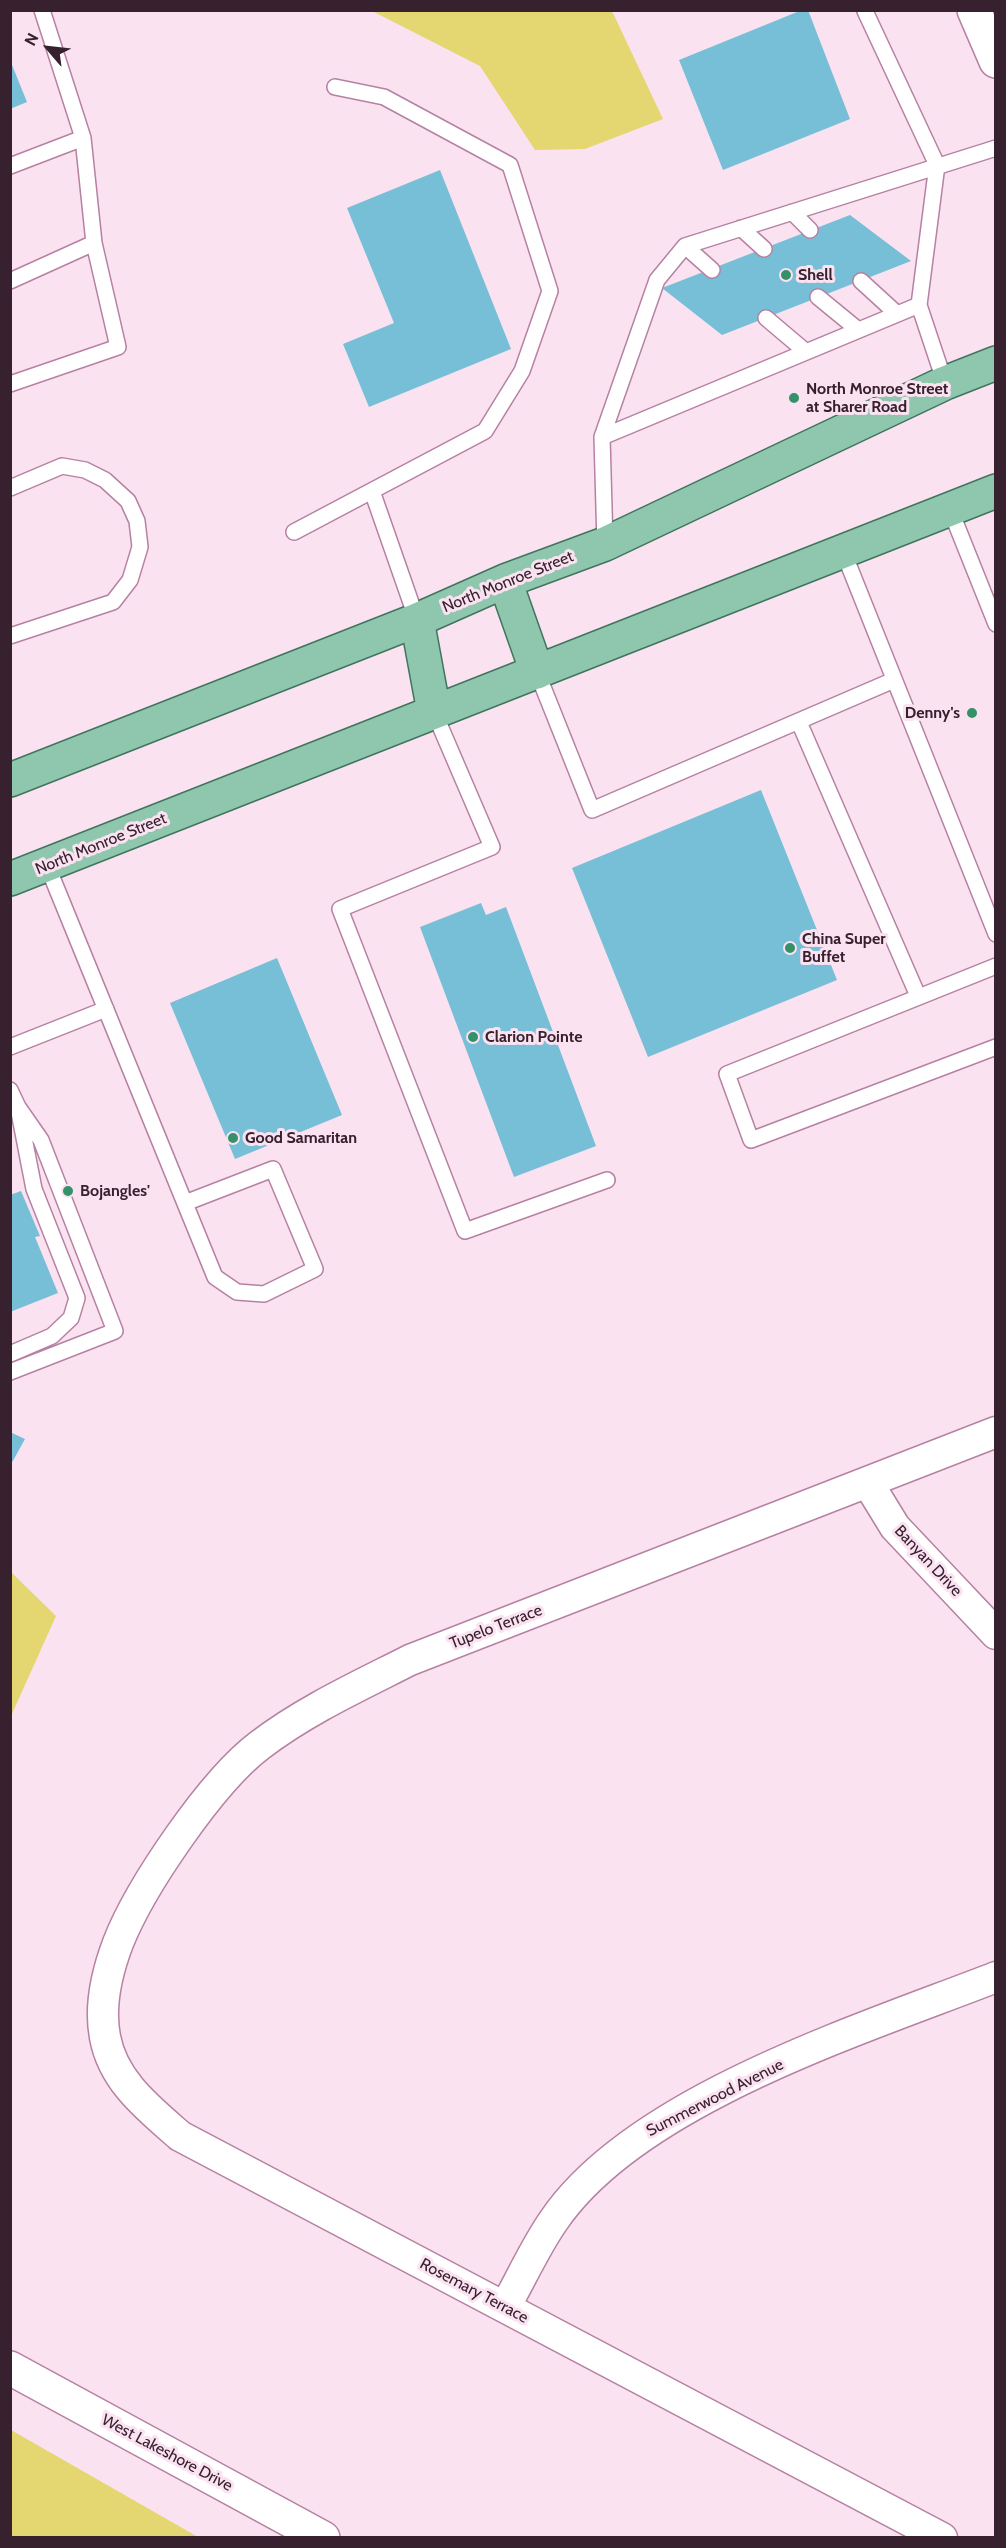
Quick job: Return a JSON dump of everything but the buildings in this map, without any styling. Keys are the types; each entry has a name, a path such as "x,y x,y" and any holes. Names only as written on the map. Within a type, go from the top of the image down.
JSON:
{"main road":[{"name":"North Monroe Street","path":"10,780 417,620 506,581 605,544 945,383 996,363"},
{"name":"North Monroe Street","path":"10,879 996,491"},
{"path":"506,581 537,672"},
{"path":"417,620 434,712"}],"street":[{"path":"974,10 996,61"},
{"name":"Tupelo Terrace","path":"110,1968 119,1941 180,1835 229,1773 259,1745 326,1702 410,1660 996,1432"},
{"name":"Banyan Drive","path":"868,1482 895,1527 996,1634"},
{"name":"Rosemary Terrace","path":"110,1968 102,2008 105,2038 119,2073 138,2099 180,2136 942,2538"},
{"name":"Summerwood Avenue","path":"505,2307 554,2219 600,2168 646,2132 736,2084 821,2045 996,1977"},
{"name":"West Lakeshore Drive","path":"10,2368 323,2538"}],"lane":[{"path":"10,384 118,347 94,243 83,138 42,10"},
{"path":"865,11 937,165 918,305 945,383"},
{"path":"294,532 485,431 522,371 550,291 510,165 384,97 335,87"},
{"path":"10,166 83,138"},
{"path":"605,544 602,437 657,280 685,246 996,148"},
{"path":"792,212 810,231"},
{"path":"741,228 764,249"},
{"path":"10,281 94,243"},
{"path":"685,246 712,270"},
{"path":"861,281 896,313"},
{"path":"818,297 857,329"},
{"path":"602,437 918,305"},
{"path":"766,318 805,351"},
{"path":"10,488 62,466 85,470 105,480 128,501 137,521 140,547 130,580 113,602 10,636"},
{"path":"372,491 417,620"},
{"path":"950,509 996,624"},
{"path":"843,551 996,934"},
{"path":"537,672 592,810 894,680"},
{"path":"434,712 492,847 340,909 465,1231 607,1180"},
{"path":"799,722 918,996"},
{"path":"47,865 215,1277 237,1292 264,1294 315,1269 273,1169 185,1203"},
{"path":"996,966 727,1074 751,1140 996,1047"},
{"path":"10,1047 106,1008"},
{"path":"10,1090 18,1107 41,1140 115,1331 10,1372"},
{"path":"10,1354 52,1336 71,1318 77,1298 34,1189 18,1107"}],"shaded area":[{"path":"372,11 612,11 663,119 585,149 535,150 480,66"},
{"path":"11,1572 56,1616 11,1716"},
{"path":"11,2430 198,2537 11,2537"}],"place":[{"name":"Shell","path":"786,275"},
{"name":"North Monroe Street at Sharer Road","path":"794,398"},
{"name":"Denny's","path":"972,713"},
{"name":"China Super Buffet","path":"790,948"},
{"name":"Clarion Pointe","path":"473,1037"},
{"name":"Good Samaritan","path":"233,1138"},
{"name":"Bojangles'","path":"68,1191"}]}
